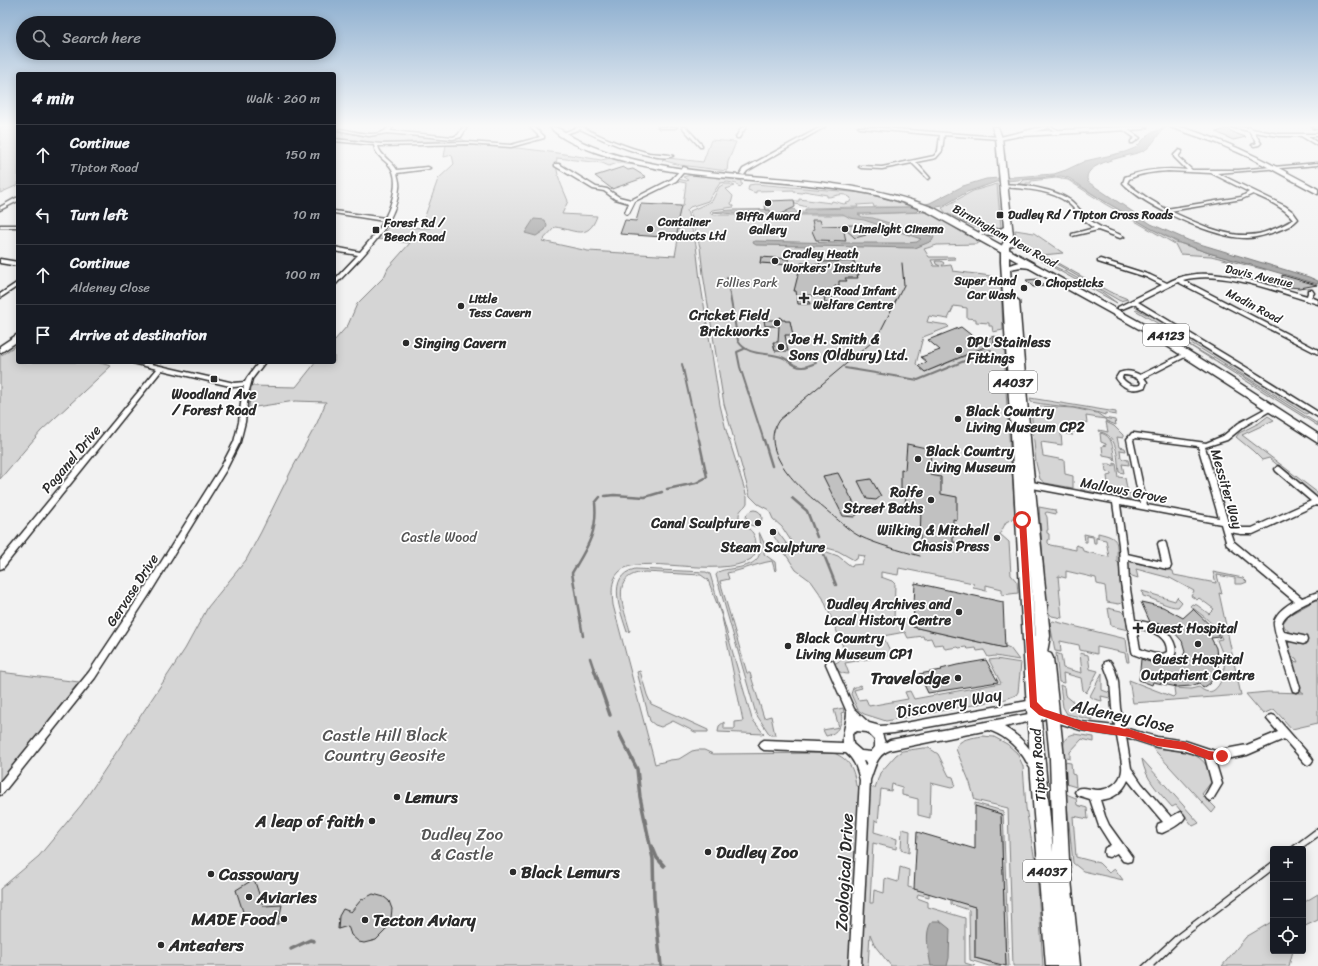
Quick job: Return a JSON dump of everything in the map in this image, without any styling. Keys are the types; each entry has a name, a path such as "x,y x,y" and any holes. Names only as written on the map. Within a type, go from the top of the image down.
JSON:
{"main road":[{"name":"Birmingham New Road","path":"711,172 848,188 892,195 928,207 1008,247 1032,266 1093,300 1117,310"},
{"name":"Birmingham New Road","path":"720,172 871,188 900,195 928,207 983,232 1190,353 1318,432"},
{"name":"A4037","path":"1002,172 1008,228 1008,247"},
{"path":"1281,172 1318,192"},
{"path":"952,218 1008,247 1093,300"},
{"path":"983,232 997,233 1003,232 1008,228"},
{"name":"Tipton Road","path":"1008,247 1012,267 1019,400"},
{"name":"Tipton Road","path":"1008,247 1024,484 1043,715 1062,860 1071,966"},
{"path":"1012,267 1020,264 1032,266"},
{"path":"2,347 16,339"},
{"name":"Birmingham New Road","path":"1190,353 1318,439"},
{"name":"Tipton Road","path":"1024,484 1043,633 1043,715 1038,777 1055,966"},
{"path":"1051,919 1067,924"}],"street":[{"path":"336,281 361,254 387,220 394,206 398,189 395,172"},
{"path":"569,172 595,188 605,190 617,198 632,202"},
{"path":"627,214 632,202 674,180 681,172"},
{"path":"923,172 928,178"},
{"path":"1144,172 1136,174 1125,180 1125,183 1130,189 1166,210 1210,230 1239,237 1256,236 1294,221 1295,216 1291,211 1219,177 1212,172"},
{"path":"1003,182 1042,191 1060,197 1069,202 1085,220 1098,228 1122,237"},
{"path":"1166,210 1242,198 1252,193"},
{"path":"0,209 16,200"},
{"path":"336,212 387,220"},
{"path":"0,226 16,226"},
{"path":"1074,235 1098,228"},
{"path":"336,249 361,254"},
{"path":"0,261 16,264"},
{"path":"1100,261 1113,263 1167,285"},
{"name":"Davis Avenue","path":"1117,310 1167,285 1197,274 1231,279 1308,298 1318,302"},
{"name":"Madin Road","path":"1179,280 1318,352"},
{"path":"0,296 16,285"},
{"name":"Davis Avenue","path":"1308,298 1311,293 1310,291"},
{"path":"1134,302 1252,373 1318,415"},
{"path":"1140,377 1190,353"},
{"path":"144,364 234,385 248,384"},
{"name":"Gervase Drive","path":"0,790 92,675 146,593 224,468 237,442 242,422 248,379 260,364"},
{"name":"Paganel Drive","path":"0,566 161,368"},
{"path":"1144,506 1130,438 1136,435 1201,446 1206,445 1225,438 1241,426 1272,408"},
{"name":"Messiter Way","path":"1201,446 1228,539 1234,547 1301,602"},
{"path":"1278,469 1317,502"},
{"name":"Mallows Grove","path":"1024,484 1144,506 1224,525 1241,531 1253,531 1317,502"},
{"path":"1116,501 1125,584 1131,623 1136,651 1157,658 1165,658 1170,654 1172,651 1171,644 1161,632 1150,627 1131,623"},
{"path":"1123,556 1167,566 1162,544"},
{"path":"1296,688 1280,635 1279,619 1285,612 1301,602 1318,595"},
{"path":"1280,635 1303,640"},
{"path":"830,664 851,712 852,720 848,734 848,743 853,752"},
{"path":"1080,792 1094,795 1108,794 1120,787 1124,782 1127,770 1115,698 1115,681 1113,673 1108,665"},
{"path":"851,712 875,732 880,740 877,753"},
{"path":"975,715 983,726 994,727 1012,738 1032,760 1038,777"},
{"name":"Discovery Way","path":"831,747 842,741 856,726 894,729 975,715 1043,715"},
{"name":"Discovery Way","path":"764,745 847,748 864,757 877,753 890,745 1043,715"},
{"name":"Aldeney Close","path":"1043,715 1081,726 1120,731 1157,742 1185,746 1209,755 1222,756 1247,750 1285,734"},
{"path":"1272,718 1308,760"},
{"name":"Zoological Drive","path":"853,752 859,762 865,780"},
{"name":"Zoological Drive","path":"856,966 865,780 877,753"},
{"path":"1209,755 1217,784 1210,796"},
{"path":"1127,770 1166,826 1180,817"},
{"path":"1094,795 1101,820 1113,849 1127,857"}],"green space":[{"path":"0,172 16,172 16,186 0,193"},
{"name":"Castle Hill Black Country Geosite","path":"445,172 558,172 568,201 562,214 597,216 589,229 585,231 579,232 555,227 542,241 588,251 675,256 678,239 676,238 679,224 677,223 681,206 683,206 686,183 676,181 678,179 687,181 688,180 683,177 689,175 704,174 728,177 741,181 741,184 743,184 739,188 737,184 728,182 720,183 708,201 690,207 687,210 696,245 700,280 720,405 726,430 747,497 747,503 741,510 739,516 742,523 753,533 756,544 755,552 751,559 737,565 700,567 643,564 629,567 619,572 614,579 612,592 613,605 655,764 679,759 692,751 697,750 704,750 713,754 834,753 844,759 850,766 854,775 856,786 875,788 880,773 896,755 902,751 929,748 938,754 949,776 953,777 955,783 954,787 951,788 931,783 930,818 918,815 918,799 902,795 902,787 892,784 891,791 881,789 878,822 875,820 874,832 897,839 896,849 873,843 870,903 873,903 874,890 884,893 885,878 898,882 900,867 909,870 908,887 929,893 929,897 918,894 917,898 928,902 928,907 965,918 965,963 975,966 891,966 875,946 870,934 868,966 0,966 0,889 39,856 82,804 185,649 208,607 246,560 317,423 326,402 295,401 249,408 251,386 296,387 314,364 336,364 336,339 348,325 357,304 384,277 388,268 410,243 377,239 389,227 430,228 434,220 424,219 438,179"},
{"path":"1057,177 1068,179 1176,242 1209,253 1261,267 1266,270 1211,256 1180,254 1175,244 1105,204 1068,180 1056,178 1026,183 1026,185 1031,185 1032,188 1020,186 1019,184 1023,180"},
{"name":"Follies Park","path":"724,184 735,186 726,189 733,196 731,204 734,207 712,210 710,212 711,214 837,215 927,212 937,216 963,233 981,242 976,244 937,245 924,249 929,257 954,257 956,259 931,260 934,266 940,266 936,264 935,261 941,261 944,263 942,266 951,265 953,271 991,276 991,281 1001,285 1003,330 993,332 992,326 989,326 989,323 976,322 976,319 967,318 967,308 954,306 948,319 929,316 927,322 947,325 949,327 923,337 916,364 925,372 988,347 994,343 994,336 1005,339 1005,377 1011,466 1008,466 1008,471 1012,472 1015,514 1012,519 1006,522 1000,534 1009,542 1011,575 1017,582 1018,593 1002,595 1002,589 986,585 986,591 974,588 973,583 899,568 898,575 881,572 881,577 892,581 895,584 894,620 902,622 902,619 912,621 913,627 1005,648 1005,646 1010,648 1019,660 995,656 988,657 984,650 977,651 976,648 968,649 966,647 958,647 945,649 943,644 934,645 931,638 924,639 923,636 908,638 905,632 883,636 892,655 845,663 849,674 842,673 835,666 834,664 841,660 844,653 842,644 823,598 811,581 796,570 771,532 773,530 777,531 792,551 827,552 838,556 852,567 853,565 862,564 865,556 858,555 857,559 854,560 838,551 827,548 795,547 782,527 773,519 769,510 758,504 750,496 724,404 700,247 690,211 712,201 719,187"},
{"path":"755,184 864,193 917,207 874,207 873,204 857,205 858,207 811,208 795,204 794,201 799,201 799,199 831,203 832,201 844,204 850,202 851,198 845,195 827,197 827,195 804,191 802,193 794,192 794,190 756,191 756,193 748,190 749,185"},
{"path":"997,184 1001,227 993,229 979,228 946,213 942,208 973,191"},
{"path":"1015,230 1034,233 1063,253 1043,255 1110,292 1128,299 1120,301 1060,266 1020,247 1018,245"},
{"path":"1031,255 1102,292 1117,303"},
{"path":"1137,309 1146,314 1149,313 1310,412 1306,414 1135,310"},
{"path":"1181,340 1244,377 1318,424 1318,426"},
{"path":"16,345 16,364 104,364 111,366 41,431 0,479 0,356"},
{"path":"1030,398 1116,412 1116,415 1105,413 1105,415 1078,408 1040,404 1031,402"},
{"path":"1040,406 1073,408 1097,413 1104,418 1115,420 1116,425 1106,421 1105,419 1086,416 1087,423 1082,422 1074,428 1075,432 1068,430 1068,434 1073,435 1061,433 1062,445 1041,442 1043,456 1064,460 1065,474 1073,476 1073,488 1045,483 1040,479 1036,463 1031,409 1040,411"},
{"path":"1268,416 1274,420 1242,435 1318,493 1318,498 1291,478 1294,477 1290,473 1287,473 1269,458 1262,460 1236,437 1239,433 1259,423"},
{"path":"1106,422 1114,426 1123,435 1123,438 1117,437 1119,447 1125,448 1126,451 1120,450 1121,458 1128,460 1129,465 1122,464 1124,473 1119,472 1116,448 1113,442 1110,437 1099,430 1108,432"},
{"path":"1100,433 1108,437 1112,443 1115,461 1113,457 1103,455 1102,446 1106,444 1101,442"},
{"path":"1114,463 1116,464 1118,477 1125,478 1128,493 1135,495 1134,498 1129,499 1081,490 1081,487 1109,492 1107,476 1111,475 1111,473 1106,471 1105,464 1114,466"},
{"path":"1039,507 1055,510 1056,514 1045,513 1047,517 1047,533 1049,534 1048,543 1050,545 1076,550 1076,545 1082,547 1083,551 1109,557 1106,540 1096,538 1096,543 1094,543 1093,537 1087,536 1087,542 1085,542 1084,534 1098,537 1098,533 1114,539 1117,545 1117,562 1119,563 1122,603 1107,602 1105,586 1097,584 1096,578 1066,571 1066,578 1058,576 1062,618 1052,616 1047,612"},
{"path":"754,510 761,515 762,518 757,525 754,526 747,521 746,518 751,511"},
{"path":"759,532 765,545 764,554 775,562 776,570 775,571 772,561 727,573 729,579 720,581 747,673 750,673 764,718 771,716 775,735 770,735 756,714 716,575 722,570 747,565 756,560 760,549"},
{"path":"1127,560 1173,571 1174,575 1216,583 1213,572 1243,578 1247,582 1235,584 1235,578 1217,575 1222,594 1219,593 1241,695 1133,703 1129,680 1173,697 1175,695 1174,688 1191,689 1199,687 1210,692 1219,685 1223,673 1224,661 1232,663 1231,657 1223,655 1217,640 1222,639 1217,629 1190,606 1192,604 1197,605 1209,614 1214,609 1199,598 1197,600 1191,596 1194,591 1170,578 1136,569 1138,578 1129,575"},
{"path":"635,569 706,572 710,574 752,719 764,734 718,732 719,726 724,722 724,729 735,729 735,722 743,721 722,617 708,580 701,575 645,572 633,574 626,579 622,586 621,594 630,631 627,632 619,605 618,587 620,579 626,573"},
{"path":"1142,591 1175,601 1177,597 1182,602 1178,607 1170,606 1143,596"},
{"path":"1318,599 1318,723 1292,729 1274,709 1263,714 1246,694 1268,692 1304,693 1301,691 1292,661 1298,662 1296,658 1292,657 1288,644 1290,641 1306,643 1304,637 1294,634 1286,629 1283,623 1289,615"},
{"path":"1108,608 1121,611 1125,614 1128,630 1111,626"},
{"path":"1053,621 1126,639 1129,662 1127,662 1125,653 1097,647 1097,654 1080,650 1079,645 1060,641 1061,652 1055,651 1050,623"},
{"path":"1056,653 1061,655 1063,668 1082,673 1080,653 1088,655 1090,669 1098,671 1086,693 1083,690 1081,678 1063,673 1064,683 1059,682"},
{"path":"996,659 1021,663 1018,692 1016,695 1006,699 886,721 864,714 858,710 851,694 853,688 860,685 862,688 854,690 858,700 866,699 869,706 908,699 905,692 910,691 914,699 1001,683 989,660"},
{"path":"640,671 651,704 708,730 708,732 695,732 673,721 661,727 650,721 637,672"},
{"path":"0,672 79,682 0,782"},
{"path":"1102,673 1102,690 1110,693 1110,698 1101,696 1102,701 1094,699 1090,696"},
{"path":"1060,685 1064,687 1065,695 1086,712 1092,714 1093,720 1067,714 1063,707"},
{"path":"843,708 844,712 841,713 842,717 839,728 830,735 826,736 823,730 839,727 834,710"},
{"path":"1074,734 1094,737 1094,742 1082,739 1070,752 1070,759 1064,757 1064,742 1067,737"},
{"path":"982,736 994,737 1007,744 1017,753 1023,766 1026,808 1037,873 1043,966 1013,966 1008,808 975,800 970,783 956,749 957,745 963,741"},
{"path":"1148,743 1188,753 1203,761 1209,769 1212,781 1202,794 1216,808 1212,813"},
{"path":"1142,759 1199,823 1193,826 1176,805 1172,807 1149,779"},
{"path":"1064,762 1071,763 1072,774 1075,775 1076,787 1066,784"},
{"path":"1066,794 1076,798 1077,805 1087,808 1088,819 1073,816 1076,857 1099,863 1109,873 1115,869 1123,880 1083,871 1073,863"},
{"path":"975,803 1003,811 1009,966 1006,966 1001,814 975,806"},
{"path":"902,829 910,831 909,853 901,850"},
{"path":"1318,894 1318,920 1306,926 1306,918 1306,901"},
{"path":"951,899 975,907 975,958 1001,966 989,966 970,960 969,910 951,904"},
{"path":"1270,923 1270,954 1292,954 1289,966 1222,966 1246,937"}],"shaded area":[{"path":"1060,172 1089,172 1087,175 1088,182 1151,224 1190,241 1309,277 1318,281 1318,284 1209,253 1180,243 1150,228 1099,198 1069,178 1061,176 996,182 967,192 943,206 918,210 916,212 858,214 862,217 873,218 934,237 932,241 915,248 756,245 753,243 754,241 907,243 917,242 921,239 864,220 850,218 843,214 735,214 712,212 731,210 794,209 796,212 805,211 805,209 914,207 930,203 963,186 986,179 1054,174"},
{"path":"534,219 545,220 547,226 545,230 536,236 525,233"},
{"path":"933,921 940,921 950,929 949,958 947,966 931,966 927,936 930,925"}],"building":[{"path":"607,172 638,172 646,177 612,189 595,176"},
{"path":"794,200 795,207 772,218 770,210 766,210 764,202 768,201"},
{"path":"641,204 681,206 677,223 679,224 676,238 620,234 625,220 636,221"},
{"path":"812,220 820,220 822,226 854,225 866,235 855,238 843,227 846,241 816,240 812,231 814,230"},
{"name":"Cradley Heath Workers' Institute","path":"761,257 789,259 789,265 760,263"},
{"path":"854,261 859,275 857,275 858,278 845,278 847,281 839,281 839,286 835,286 831,303 824,302 825,297 808,295 810,304 798,304 796,291 794,291 801,263 820,265 819,262"},
{"path":"1282,275 1317,285 1300,288 1289,287 1282,283"},
{"path":"1038,279 1045,286 1033,287 1026,280"},
{"path":"781,317 782,320 790,321 793,335 785,335 788,351 775,351 773,342 778,342 779,326 765,326 764,320 779,320"},
{"name":"DPL Stainless Fittings","path":"961,327 980,342 994,336 994,343 925,372 918,366 927,362 921,357 940,350 928,340"},
{"path":"907,444 931,449 930,475 941,477 941,494 957,497 957,520 953,519 953,542 960,543 960,551 920,543 921,509 919,509 919,506 905,503 906,495 903,495 903,490 901,489 901,469 905,470"},
{"path":"838,473 859,513 854,517 843,516 823,476"},
{"path":"871,479 881,496 876,500 867,499 858,481"},
{"name":"Dudley Archives and Local History Centre","path":"915,583 1003,602 1005,648 913,627"},
{"name":"Guest Hospital Outpatient Centre","path":"1141,602 1163,607 1183,618 1193,609 1215,630 1220,637 1211,638 1216,648 1218,666 1216,675 1209,684 1203,688 1199,683 1191,686 1177,687 1153,682 1152,685 1139,680 1141,659 1156,664 1174,664 1182,660 1185,651 1182,641 1173,631 1164,625 1150,622"},
{"name":"Travelodge","path":"986,660 998,682 928,693 919,674 942,670 941,669 957,665"},
{"path":"975,806 1001,814 1006,966 975,958 975,907 914,889 917,832 975,849"},
{"name":"Aviaries","path":"254,879 263,906 282,905 278,924 258,925 245,918 236,890"},
{"name":"Tecton Aviary","path":"373,894 384,897 389,901 392,909 391,918 385,931 376,940 364,943 359,942 351,935 348,926 338,929 339,916 343,909 351,912 361,900"}],"waterway":[{"path":"727,278 738,341 742,346 753,352 784,358 799,367 805,367 816,363"},
{"path":"720,284 728,286"},
{"path":"744,349 737,352 740,367 764,441"},
{"path":"845,368 918,380 991,350"},
{"path":"682,364 699,441"},
{"path":"667,489 696,483 707,477 699,440"},
{"path":"764,440 772,466"},
{"path":"605,496 614,495 645,497 662,492"},
{"path":"583,636 572,573 593,532 595,523 595,503 600,497"},
{"path":"792,498 807,511 817,537"},
{"path":"824,555 836,585"},
{"path":"590,658 594,670"},
{"path":"594,669 610,715"},
{"path":"619,733 637,769 640,797 653,859 654,898 661,966"},
{"path":"652,846 657,858 664,866"},
{"path":"291,949 310,940 314,941"}],"tram line":[{"path":"902,263 904,285 880,332 871,343 779,420 773,433 774,447 779,460 788,473 799,486 852,532 874,542 920,556"},
{"path":"1293,846 1318,827"},
{"path":"1305,846 1318,837"},
{"path":"1142,966 1177,934 1270,863"},
{"path":"1154,966 1181,940 1270,872"}],"place":[{"name":"Biffa Award Gallery","path":"768,203"},
{"name":"Dudley Rd / Tipton Cross Roads","path":"1000,215"},
{"name":"Container Products Ltd","path":"650,229"},
{"name":"Limelight Cinema","path":"845,229"},
{"name":"Forest Rd / Beech Road","path":"376,230"},
{"name":"Cradley Heath Workers' Institute","path":"775,261"},
{"name":"Chopsticks","path":"1038,283"},
{"name":"Super Hand Car Wash","path":"1024,288"},
{"name":"Lea Road Infant Welfare Centre","path":"804,298"},
{"name":"Little Tess Cavern","path":"461,306"},
{"name":"Cricket Field Brickworks","path":"777,323"},
{"name":"Singing Cavern","path":"406,343"},
{"name":"Joe H. Smith & Sons (Oldbury) Ltd.","path":"781,347"},
{"name":"DPL Stainless Fittings","path":"959,350"},
{"name":"Woodland Ave / Forest Road","path":"214,379"},
{"name":"Black Country Living Museum CP2","path":"958,419"},
{"name":"Black Country Living Museum","path":"918,459"},
{"name":"Rolfe Street Baths","path":"931,500"},
{"name":"Canal Sculpture","path":"758,523"},
{"name":"Steam Sculpture","path":"773,532"},
{"name":"Wilking & Mitchell Chasis Press","path":"997,538"},
{"name":"Dudley Archives and Local History Centre","path":"959,612"},
{"name":"Guest Hospital","path":"1138,628"},
{"name":"Guest Hospital Outpatient Centre","path":"1198,644"},
{"name":"Black Country Living Museum CP1","path":"788,646"},
{"name":"Travelodge","path":"958,678"},
{"name":"Lemurs","path":"397,797"},
{"name":"A leap of faith","path":"372,821"},
{"name":"Dudley Zoo","path":"708,852"},
{"name":"Black Lemurs","path":"513,872"},
{"name":"Cassowary","path":"211,874"},
{"name":"Aviaries","path":"249,897"},
{"name":"MADE Food","path":"284,919"},
{"name":"Tecton Aviary","path":"365,920"},
{"name":"Anteaters","path":"161,945"}],"route":[{"path":"1022,520 1033,704 1042,713 1081,726 1111,729 1157,742 1185,746 1209,755 1222,756"}],"park label":[{"name":"Castle Wood","path":"439,537"},
{"name":"Dudley Zoo & Castle","path":"462,844"}]}
